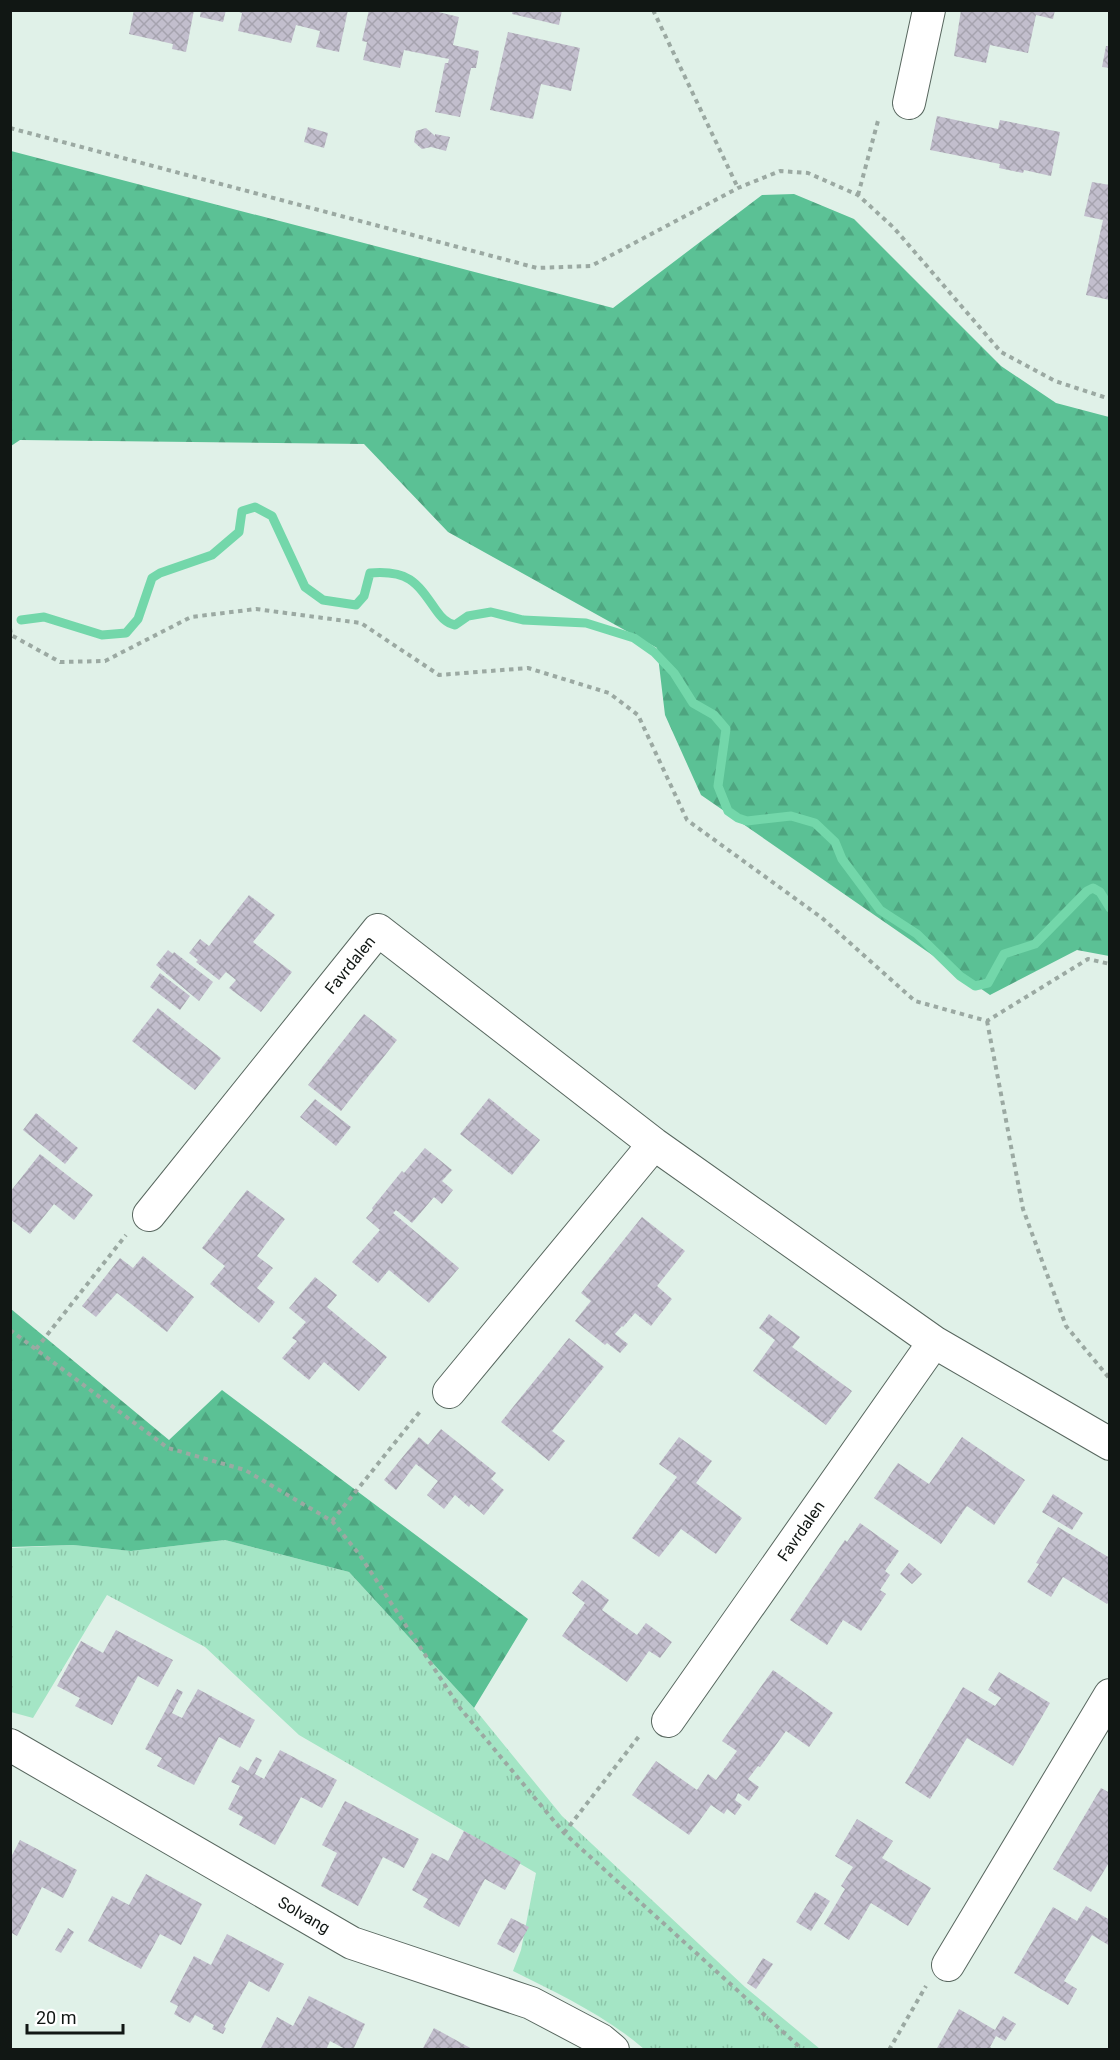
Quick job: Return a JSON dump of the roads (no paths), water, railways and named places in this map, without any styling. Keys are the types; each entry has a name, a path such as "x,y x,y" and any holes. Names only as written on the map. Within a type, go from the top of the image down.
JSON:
{"street":[{"path":"909,103 929,10"},
{"name":"Favrdalen","path":"149,1215 378,930 654,1144 934,1342 1110,1444"},
{"path":"449,1392 654,1144"},
{"name":"Favrdalen","path":"668,1721 934,1342"},
{"path":"948,1965 1110,1695"},
{"name":"Solvang","path":"10,1745 352,1943 531,2003 601,2040 613,2049"}],"waterway":[{"path":"21,620 44,617 102,635 126,633 138,619 152,578 160,573 212,555 239,532 242,511 255,507 272,516 305,587 323,600 356,605 364,596 370,573 394,573 416,585 442,617 455,625 468,616 491,612 523,620 586,623 634,638 654,652 674,673 693,703 714,715 726,729 718,786 728,811 747,821 791,816 815,823 835,842 842,859 880,910 917,934 960,976 975,986 988,983 1004,954 1035,944 1087,891 1093,888 1100,892 1110,908"}]}
